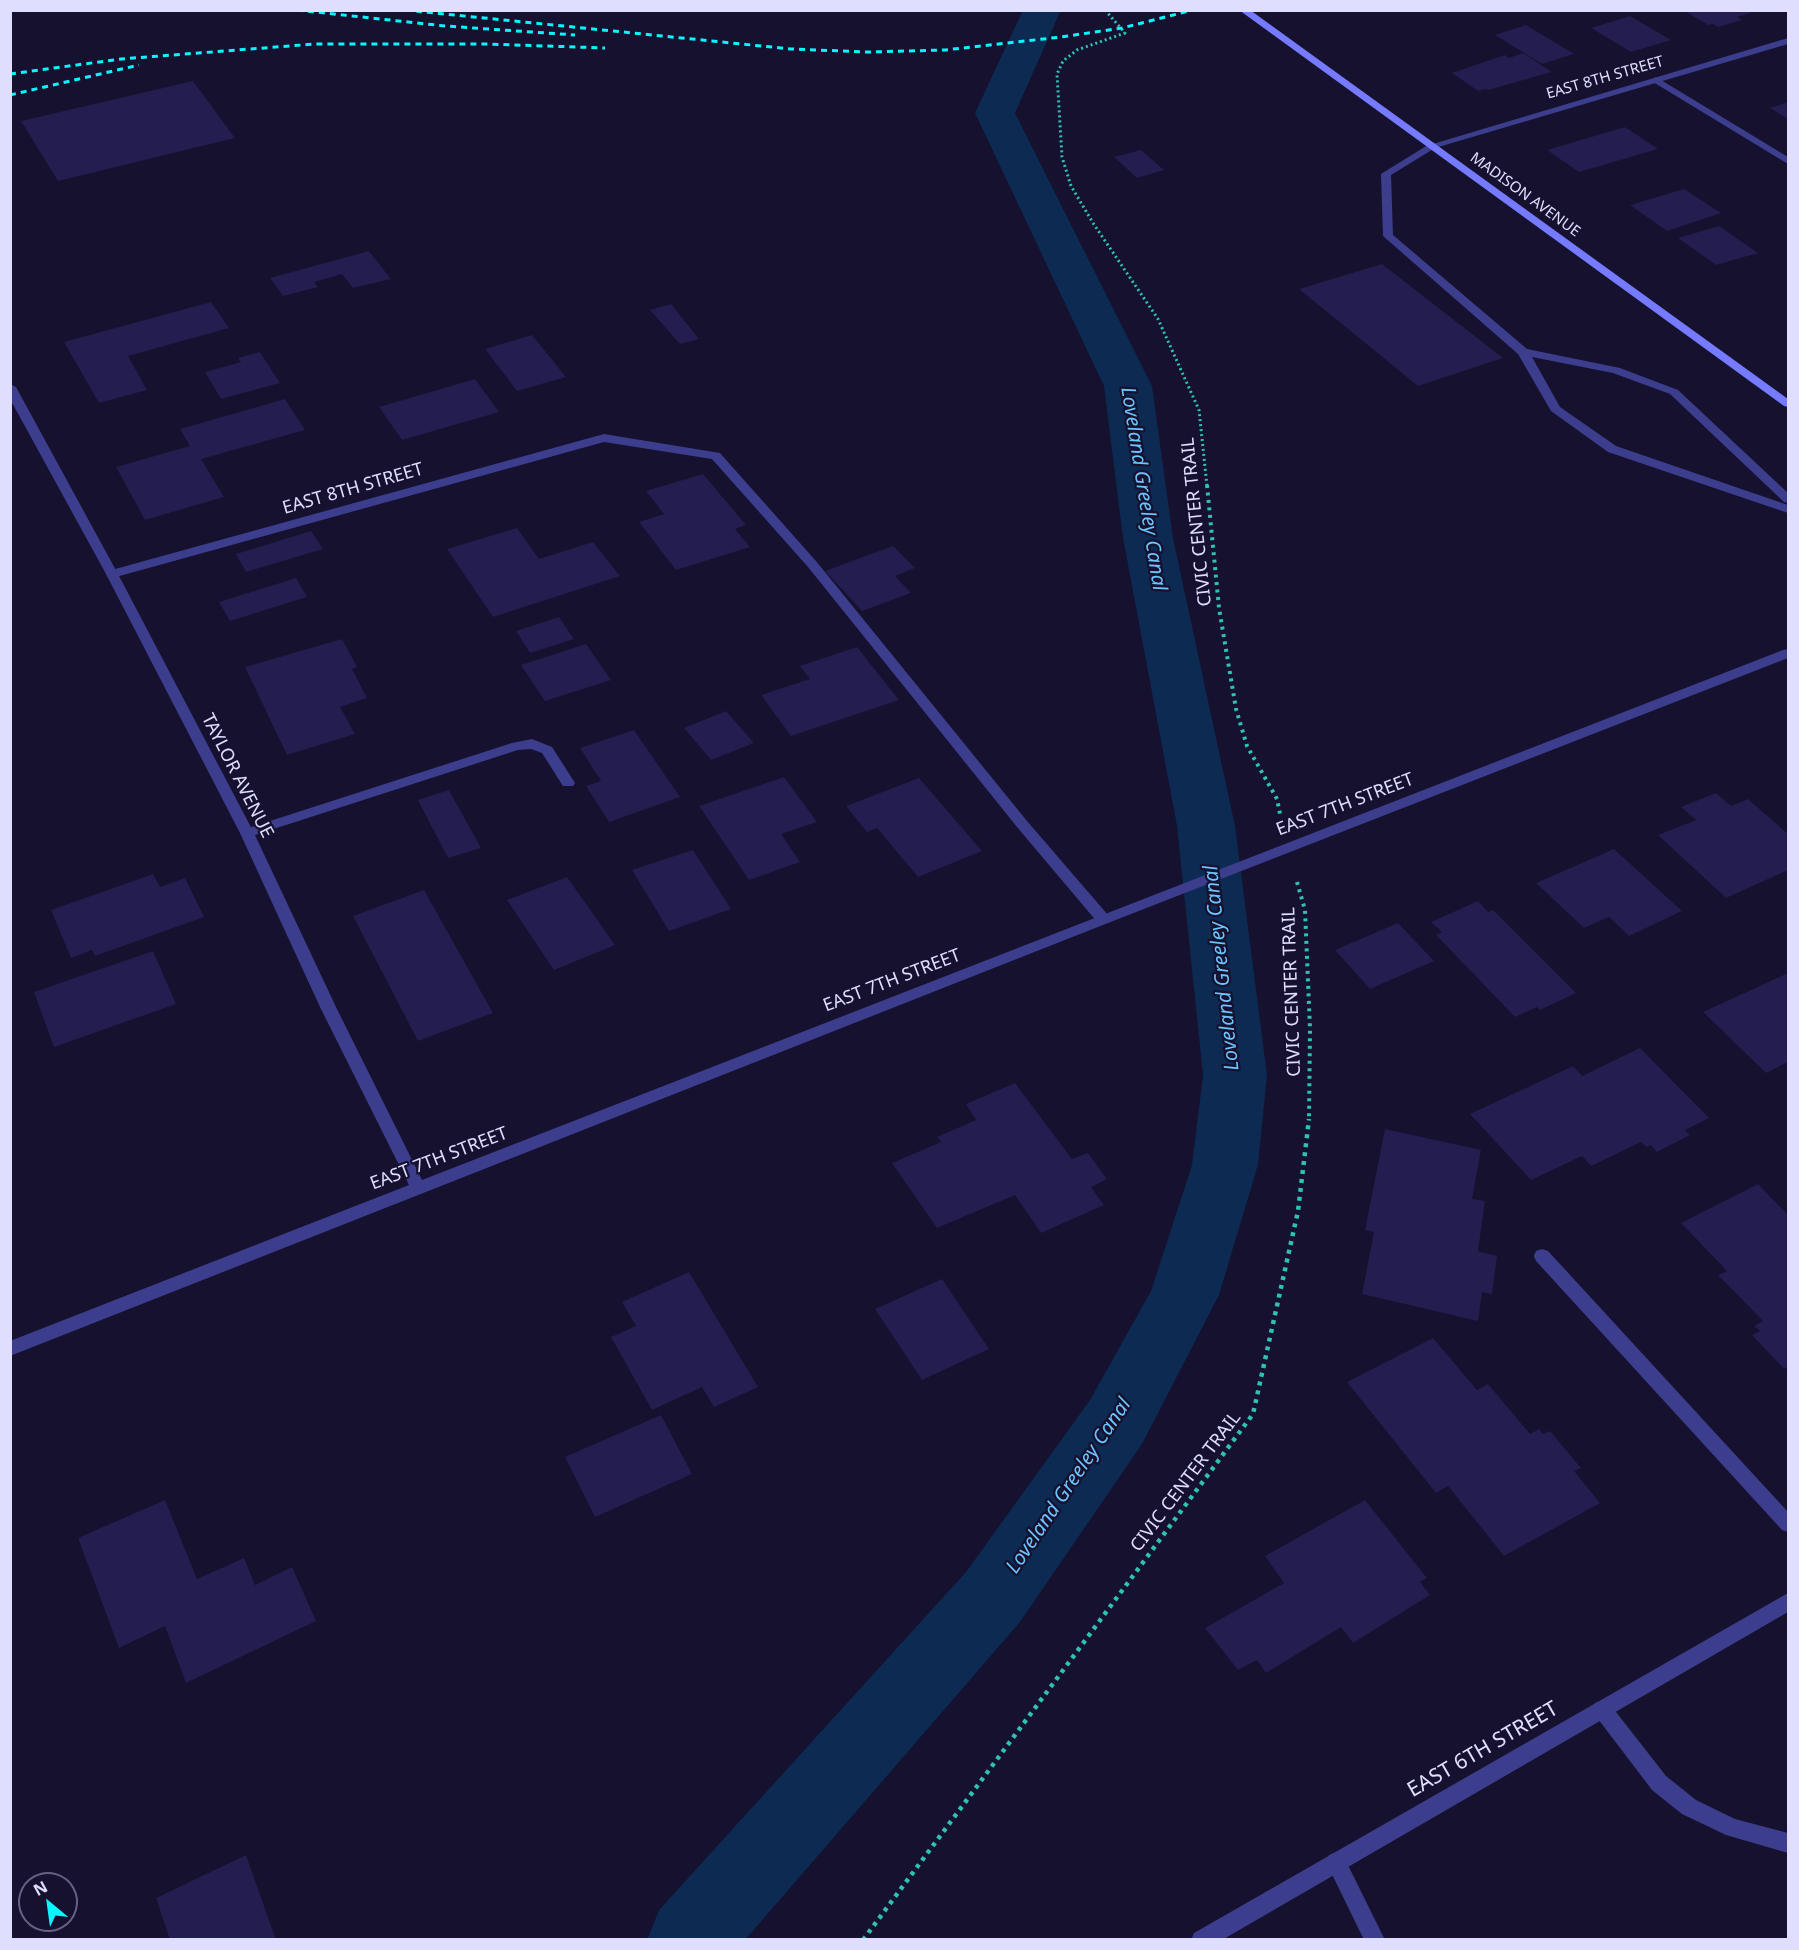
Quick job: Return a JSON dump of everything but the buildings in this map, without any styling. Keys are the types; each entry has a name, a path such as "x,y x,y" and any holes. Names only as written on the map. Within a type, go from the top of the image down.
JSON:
{"main road":[{"name":"MADISON AVENUE","path":"1243,10 1788,404"}],"street":[{"name":"EAST 8TH STREET","path":"1523,352 1388,236 1386,174 1431,146 1788,41"},
{"path":"1656,80 1788,161"},
{"path":"1523,352 1616,370 1674,392 1788,499"},
{"path":"1523,352 1555,410 1612,449 1788,508"},
{"name":"TAYLOR AVENUE","path":"10,387 112,574 247,833 328,1007 418,1188"},
{"name":"EAST 8TH STREET","path":"112,574 604,438 716,456 812,564 1022,824 1104,919"},
{"name":"EAST 7TH STREET","path":"10,1348 1788,653"},
{"path":"247,833 517,746 532,744 547,750 568,783"},
{"path":"1542,1257 1788,1524"},
{"name":"EAST 6TH STREET","path":"1201,1940 1788,1602"},
{"path":"1602,1709 1659,1783 1689,1807 1733,1828 1788,1843"},
{"path":"1336,1862 1375,1940"}],"path":[{"name":"CIVIC CENTER TRAIL","path":"863,1940 1253,1414 1298,1211 1309,1120 1310,1029 1305,910 1287,848 1277,799 1247,746 1236,709 1219,608 1199,410 1158,319 1093,223 1071,186 1062,157 1057,74 1063,61 1077,50 1125,33 1105,10"}],"waterway":[{"name":"Loveland Greeley Canal","path":"689,1940 993,1597 1116,1422 1184,1295 1225,1165 1235,1075 1206,826 1148,538 1128,386 995,113 1042,10"}],"railway":[{"path":"297,10 445,26 575,35"},
{"path":"405,10 791,49 868,52 945,50 1061,37 1122,28 1193,10"},
{"path":"10,74 121,59 315,44 487,44 605,48"},
{"path":"10,95 139,65"}]}
